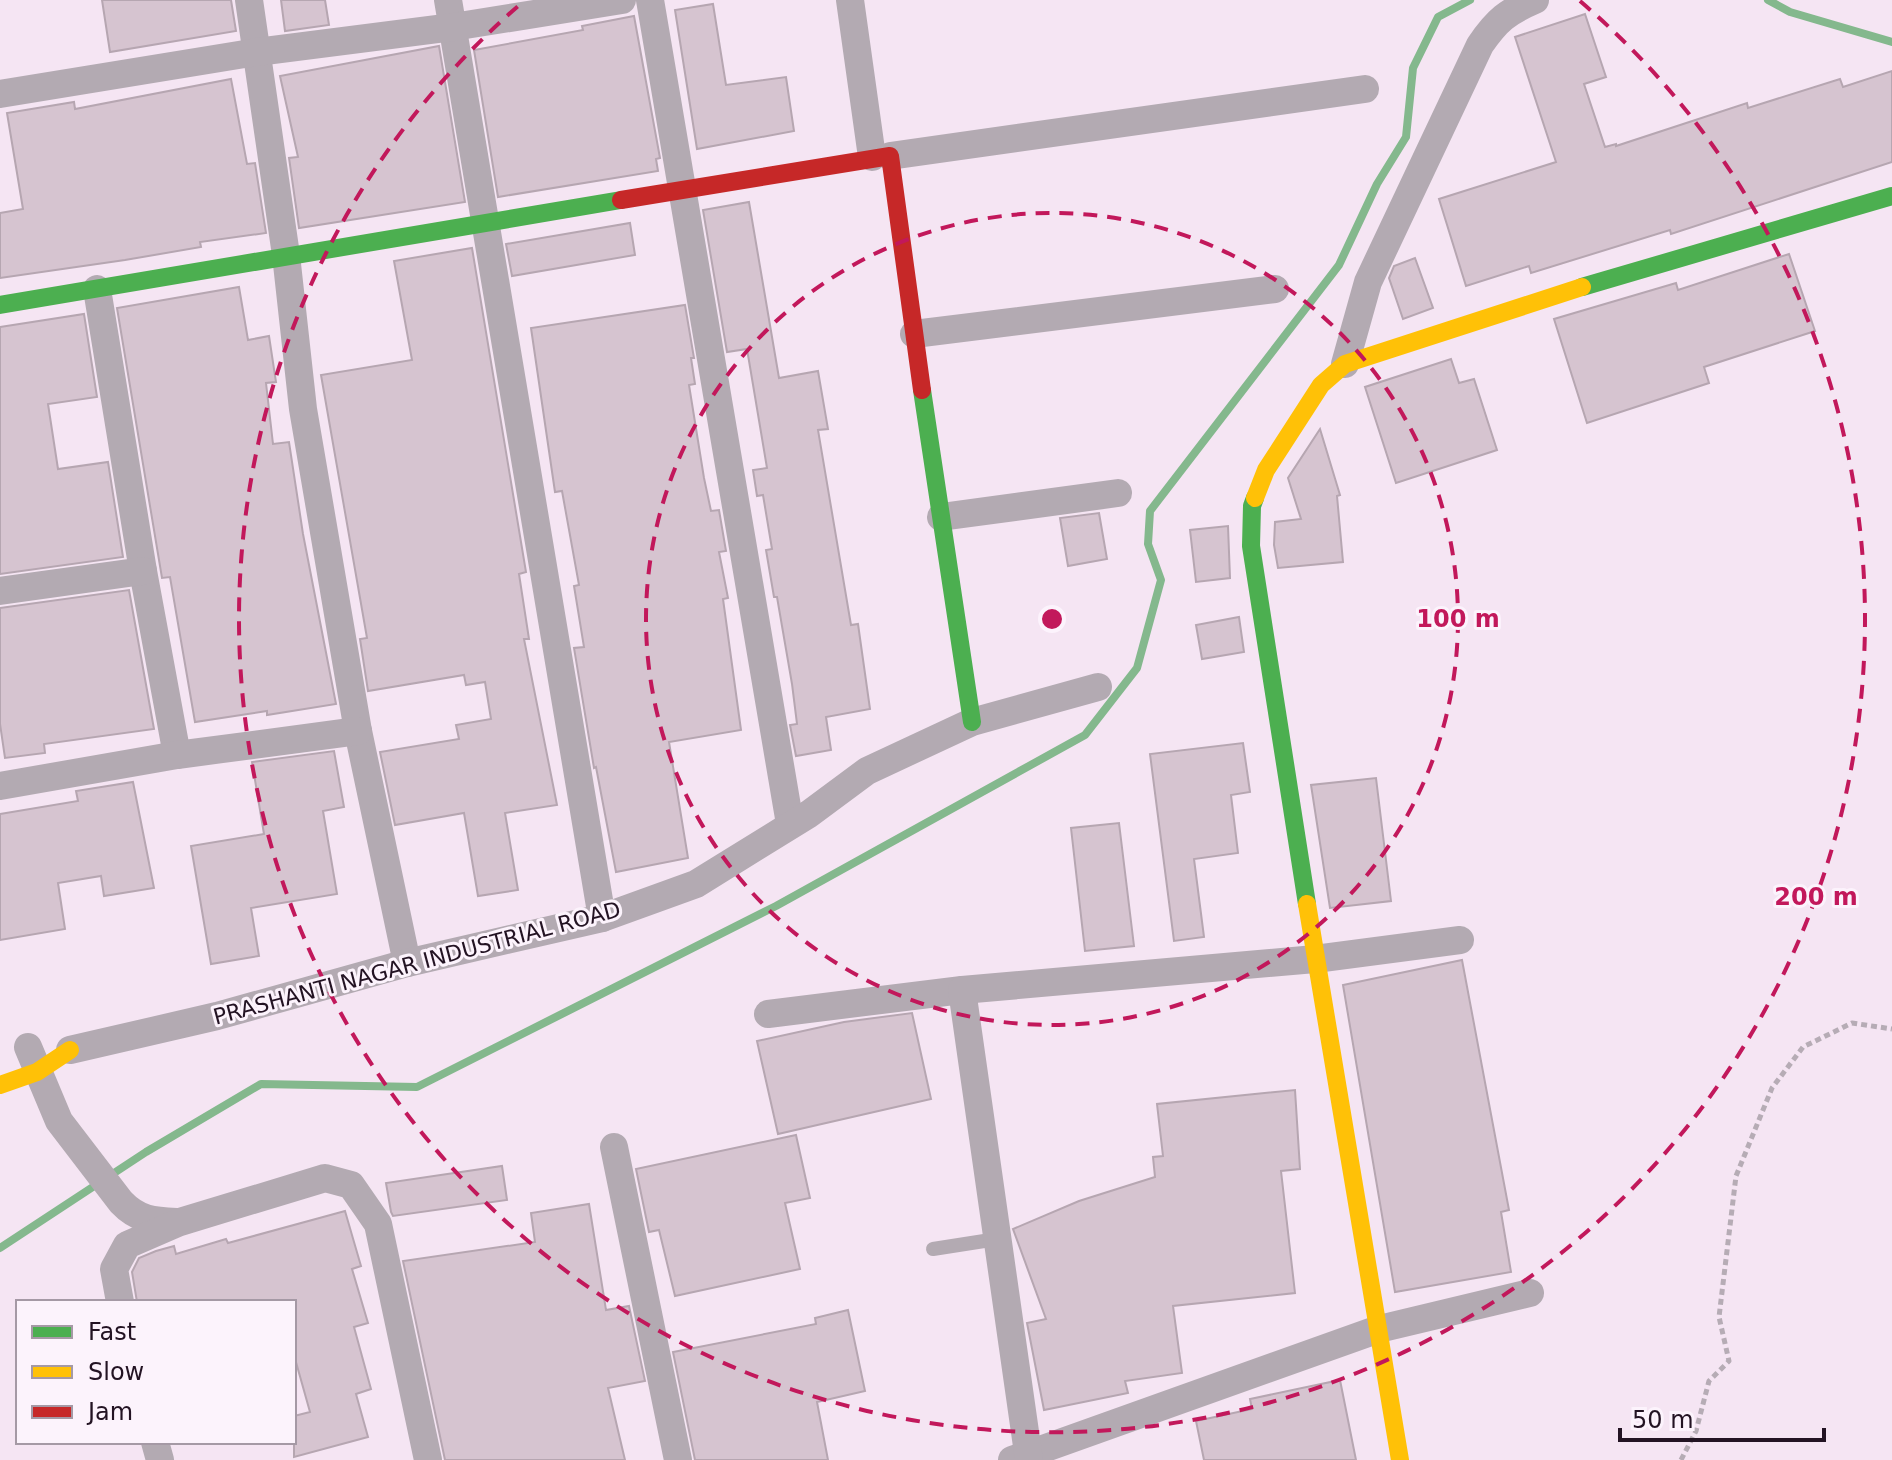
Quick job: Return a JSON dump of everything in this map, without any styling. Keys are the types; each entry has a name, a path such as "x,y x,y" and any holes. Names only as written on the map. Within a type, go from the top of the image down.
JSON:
{"street":[{"path":"249,0 286,255 303,409 358,731 407,963"},
{"path":"0,94 257,52 451,13 622,0"},
{"path":"650,0 790,824"},
{"path":"850,0 914,334 972,722"},
{"path":"1345,364 1368,282 1480,45 1493,25 1508,12 1535,0"},
{"path":"451,13 602,918"},
{"path":"0,305 881,156 1365,89"},
{"path":"1400,1460 1315,959 1251,546 1252,506 1266,470 1321,385 1345,364 1520,305 1892,196"},
{"path":"97,289 177,755"},
{"path":"914,334 1275,289"},
{"path":"941,517 1118,493"},
{"path":"0,591 143,571"},
{"name":"PRASHANTI NAGAR INDUSTRIAL ROAD","path":"0,1085 26,1057 217,1016 407,963 602,918 696,884 867,771 972,722 1098,687"},
{"path":"0,786 177,755 358,731"},
{"path":"768,1014 962,990 1315,959 1460,940"},
{"path":"962,990 997,1239 1023,1458 1379,1329 1530,1293"},
{"name":"PRASHANTI NAGAR INDUSTRIAL ROAD","path":"26,1057 70,1050"},
{"path":"26,1057 59,1121 133,1215 149,1220 180,1222"},
{"path":"614,1147 678,1460"},
{"path":"120,1300 114,1269 127,1245 180,1222 325,1178 351,1185 378,1224 428,1460"}],"lane":[{"path":"933,1249 997,1239"}],"path":[{"path":"1681,1460 1696,1431 1709,1381 1729,1361 1719,1317 1736,1176 1772,1088 1803,1047 1852,1023 1892,1029"}],"building":[{"path":"102,0 231,0 236,31 110,52"},
{"path":"281,0 325,0 329,25 285,31"},
{"path":"713,4 726,85 786,77 794,131 697,149 675,10"},
{"path":"1585,14 1606,77 1584,84 1605,147 1747,103 1748,108 1840,79 1843,87 1892,71 1892,162 1671,234 1670,230 1531,273 1529,266 1466,286 1439,199 1556,162 1515,37"},
{"path":"634,16 660,158 656,159 658,171 498,197 474,50 583,30 582,26"},
{"path":"439,46 465,202 299,228 289,158 298,157 280,76"},
{"path":"231,79 247,164 255,163 266,233 200,242 201,247 125,260 0,278 0,213 23,209 7,113 74,102 75,109"},
{"path":"749,202 779,378 818,371 828,429 818,430 851,625 858,624 870,709 826,717 831,750 796,756 790,725 797,724 792,684 766,550 772,549 763,495 757,496 753,470 767,468 747,349 727,352 703,210"},
{"path":"630,223 635,255 512,276 506,244"},
{"path":"472,248 526,572 519,574 529,639 524,639 557,805 505,813 518,890 478,896 464,813 395,825 380,752 459,739 456,725 491,719 485,682 466,685 464,675 368,691 360,639 367,638 321,375 412,360 394,261"},
{"path":"1789,254 1815,331 1704,367 1709,383 1587,423 1554,319 1676,283 1678,290"},
{"path":"1415,258 1433,308 1403,319 1389,278 1394,266"},
{"path":"239,287 248,340 269,336 276,382 266,383 273,444 289,442 303,534 336,704 195,722 170,577 162,578 117,308"},
{"path":"685,305 694,358 691,358 695,384 689,385 704,478 711,511 719,510 726,551 719,552 728,598 723,599 741,730 669,742 688,858 616,872 594,768 574,648 584,647 574,586 579,585 562,491 555,492 531,328"},
{"path":"84,314 97,397 48,404 58,469 108,462 123,557 0,574 0,327"},
{"path":"1451,359 1459,383 1474,379 1497,450 1396,483 1365,387"},
{"path":"1320,429 1340,495 1337,496 1343,562 1278,568 1274,545 1275,522 1301,519 1288,478"},
{"path":"1099,513 1107,559 1068,566 1060,518"},
{"path":"1228,526 1230,578 1196,582 1190,530"},
{"path":"129,590 154,729 44,744 45,753 5,758 0,724 0,608"},
{"path":"1239,617 1244,652 1202,659 1196,625"},
{"path":"1243,743 1250,792 1231,795 1238,853 1194,859 1204,937 1174,941 1150,754"},
{"path":"334,751 344,807 323,811 337,894 251,908 259,956 211,964 191,846 264,834 252,762"},
{"path":"1376,778 1391,901 1330,908 1311,785"},
{"path":"133,782 154,888 104,896 101,876 58,883 65,929 0,940 0,814 78,801 76,791"},
{"path":"1119,823 1134,946 1085,951 1071,828"},
{"path":"1462,960 1509,1210 1501,1212 1511,1272 1395,1292 1343,985"},
{"path":"912,1013 931,1099 778,1134 757,1041 844,1022"},
{"path":"1295,1090 1300,1169 1281,1171 1295,1293 1173,1306 1182,1373 1125,1381 1128,1393 1044,1410 1027,1323 1046,1319 1013,1229 1079,1201 1155,1177 1153,1157 1163,1156 1157,1104"},
{"path":"796,1135 810,1198 785,1203 800,1269 675,1296 659,1230 649,1232 636,1169"},
{"path":"502,1166 507,1200 393,1216 391,1212 386,1183"},
{"path":"589,1204 606,1310 629,1306 645,1381 608,1388 625,1460 445,1460 403,1261 535,1242 531,1213"},
{"path":"345,1211 361,1266 352,1269 368,1323 354,1327 371,1389 356,1394 368,1437 294,1457 296,1416 310,1412 296,1362 296,1300 137,1300 132,1272 139,1258 174,1246 176,1254 226,1239 228,1243"},
{"path":"848,1310 865,1391 817,1402 828,1460 695,1460 673,1352 816,1324 815,1318"},
{"path":"1340,1380 1356,1460 1204,1460 1196,1421 1252,1409 1250,1399"}],"waterway":[{"path":"0,1248 146,1152 261,1084 417,1087 776,906 1085,735 1137,668 1161,580 1148,544 1150,511 1339,265 1377,184 1406,137 1413,68 1438,17 1470,0"},
{"path":"1768,0 1790,12 1892,42"}],"traffic: fast":[{"path":"1582,287 1892,196"},
{"path":"0,305 621,200"},
{"path":"922,390 972,722"},
{"path":"1255,498 1251,546 1307,904"}],"traffic: slow":[{"path":"1255,498 1266,470 1321,385 1345,364 1582,287"},
{"path":"1307,904 1400,1460"},
{"path":"0,1085 37,1072 70,1050"}],"traffic: jam":[{"path":"621,200 890,156 922,390"}]}
